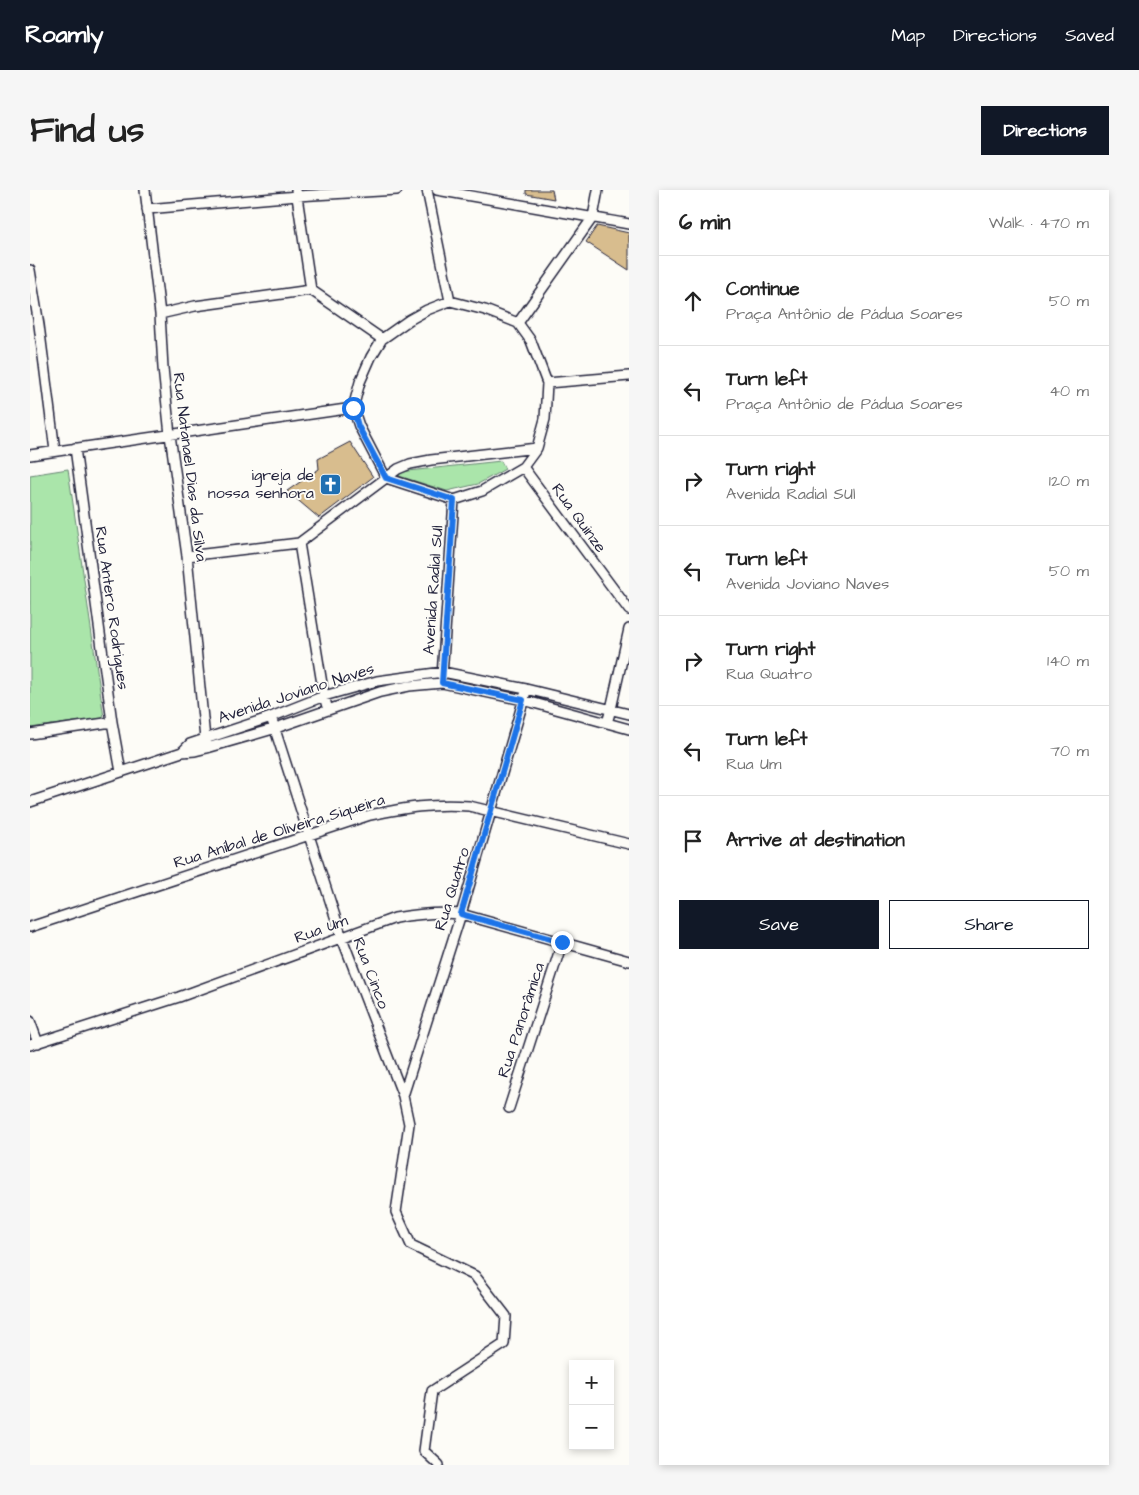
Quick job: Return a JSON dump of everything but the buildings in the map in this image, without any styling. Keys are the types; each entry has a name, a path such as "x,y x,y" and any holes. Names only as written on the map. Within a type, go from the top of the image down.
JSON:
{"street":[{"name":"Rua Natanael Dias da Silva","path":"145,190 160,314 170,434 187,556 206,743"},
{"path":"147,209 296,193 397,190"},
{"path":"427,190 450,301"},
{"path":"437,190 629,224"},
{"path":"518,323 593,217 598,190"},
{"path":"296,193 311,290"},
{"path":"30,270 34,326 55,451"},
{"path":"160,314 195,306 311,290 382,339"},
{"path":"450,301 484,310 518,323 531,341 547,383 545,418 536,448 523,467 482,491 454,500 386,478 358,426 353,408 364,373 382,339 409,320 427,310 450,301"},
{"path":"547,383 629,376"},
{"path":"30,455 353,408"},
{"name":"Rua Antero Rodrigues","path":"75,448 112,722 121,772"},
{"path":"187,556 299,543 398,469 410,464 536,448"},
{"name":"Rua Quinze","path":"523,467 629,610"},
{"name":"Avenida Radial SUl","path":"442,683 454,500"},
{"path":"299,543 324,696 328,710"},
{"path":"607,723 629,630"},
{"name":"Avenida Joviano Naves","path":"206,743 324,696 377,681 443,672 526,688 629,714"},
{"name":"Avenida Joviano Naves","path":"30,802 182,752 190,744 206,743 273,729 380,692 409,686 442,683 523,700 629,729"},
{"name":"Rua Quatro","path":"403,1096 461,914 526,688"},
{"name":"Rua Cinco","path":"271,717 273,729 342,938 403,1096 409,1124 396,1212 411,1245 475,1276 506,1316 504,1344 432,1392 424,1451 439,1465"},
{"path":"30,734 112,722"},
{"name":"Rua Aníbal de Oliveira Siqueira","path":"30,926 309,834 370,815 408,807 444,804 469,806 629,844"},
{"name":"Rua Um","path":"34,1044 180,998 395,918 436,912 461,914 629,961"},
{"name":"Rua Panorâmica","path":"508,1108 562,942"},
{"path":"30,1021 34,1044"}],"green space":[{"path":"501,461 505,469 478,484 447,491 399,476 399,472"},
{"path":"68,469 104,718 30,728 30,475"}],"place":[{"name":"igreja de nossa senhora","path":"330,484"}],"route":[{"path":"353,408 358,426 386,478 454,500 442,683 523,700 461,914 562,942"}]}
